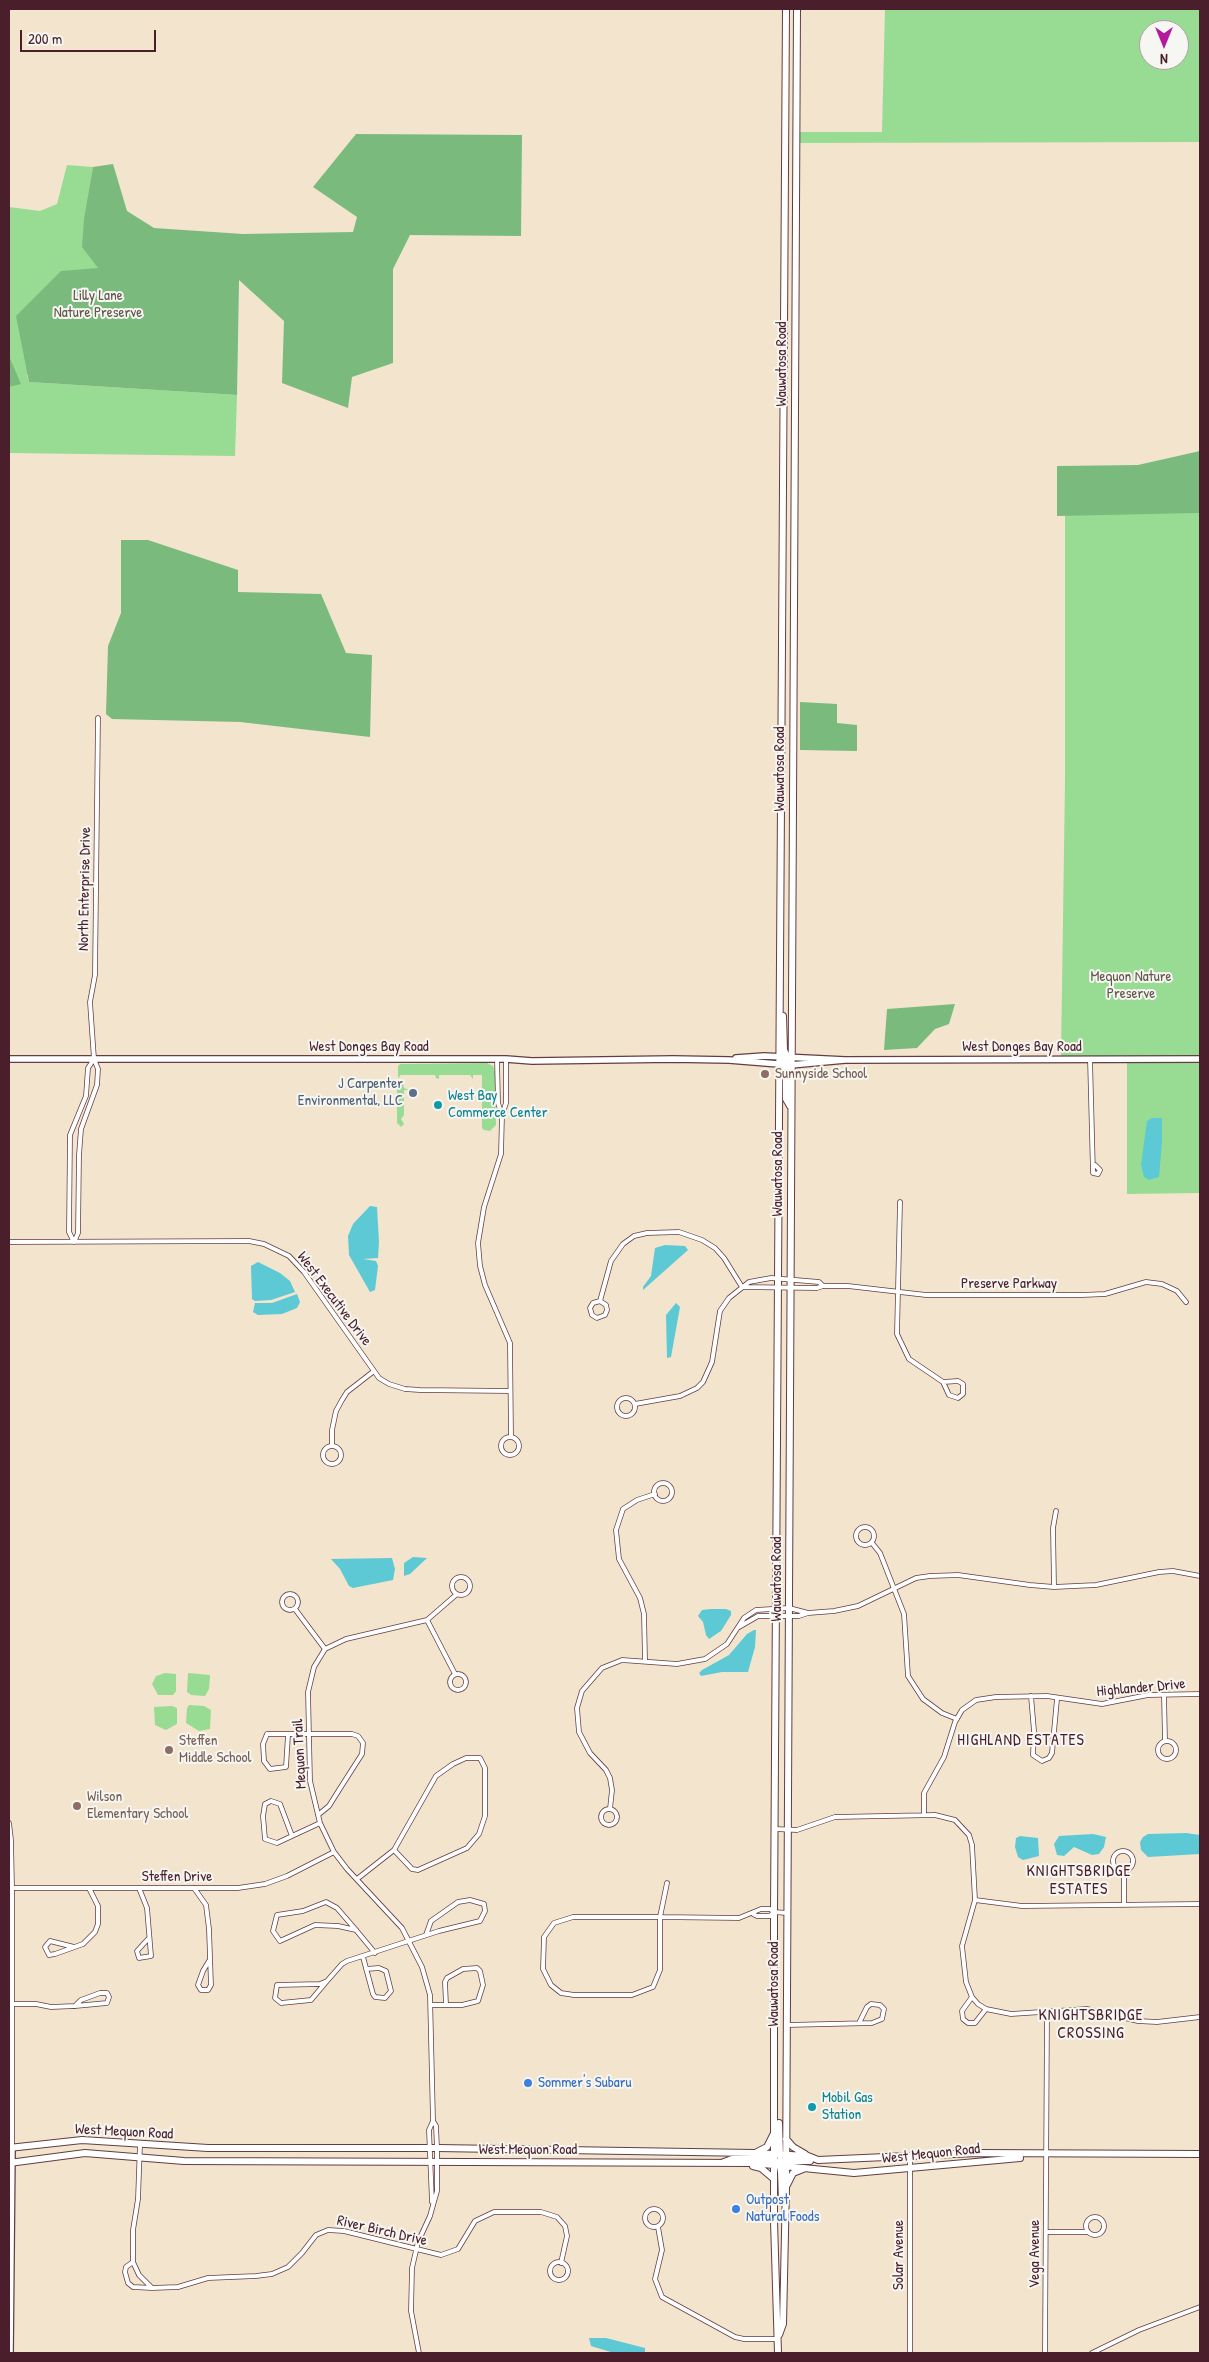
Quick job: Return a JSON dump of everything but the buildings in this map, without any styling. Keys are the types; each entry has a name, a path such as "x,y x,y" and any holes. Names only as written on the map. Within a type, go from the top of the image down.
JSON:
{"main road":[{"name":"Wauwatosa Road","path":"786,9 780,1005 786,1056"},
{"name":"Wauwatosa Road","path":"778,2339 783,2324 786,2186 775,2131 774,1912 778,1611 778,1279 786,1056 797,9"},
{"path":"785,1064 786,1056"},
{"name":"Wauwatosa Road","path":"778,2353 774,2179 786,2138 787,2025 791,1108 785,1064"},
{"path":"775,2088 779,2106 780,2159 785,2219"},
{"path":"756,2153 767,2147 775,2131"},
{"path":"786,2138 790,2145 808,2156"},
{"name":"West Mequon Road","path":"10,2147 82,2140 243,2148 437,2148 756,2153 806,2168 854,2173 1046,2155"},
{"path":"243,2148 244,2160"},
{"path":"358,2149 358,2162"},
{"name":"West Mequon Road","path":"11,2163 85,2153 184,2161 721,2163 808,2156 818,2160 976,2153 1046,2155 1200,2154"},
{"path":"721,2163 732,2158 818,2160 818,2169"},
{"path":"739,2163 761,2168 774,2179"},
{"path":"786,2186 795,2171 806,2168"}],"street":[{"name":"North Enterprise Drive","path":"74,1242 78,1233 79,1155 82,1129 97,1085 98,1069 94,1059 90,1002 95,975 98,718"},
{"name":"West Donges Bay Road","path":"729,1060 747,1057 786,1056 845,1060"},
{"name":"West Donges Bay Road","path":"9,1059 729,1060 785,1064 845,1060 1200,1059"},
{"name":"North Enterprise Drive","path":"74,1242 69,1232 70,1135 86,1096 88,1068 94,1059"},
{"path":"1090,1059 1092,1149 1095,1165"},
{"path":"498,1060 498,1103 502,1116"},
{"path":"506,1060 506,1103 502,1116 501,1154 479,1224 478,1251 485,1284 510,1343 511,1436"},
{"path":"900,1202 898,1292 895,1323 902,1348 909,1359 943,1382 949,1395 958,1398 963,1394 963,1384 958,1381 943,1382"},
{"path":"600,1301 611,1261 616,1253 623,1244 634,1236 647,1233 679,1232 702,1240 724,1258 742,1287 729,1298 720,1311 712,1362 703,1382 690,1392 680,1396 635,1404"},
{"name":"West Executive Drive","path":"9,1242 249,1241 277,1249 289,1256 304,1272 379,1378 389,1384 405,1389 510,1391"},
{"name":"Preserve Parkway","path":"742,1287 755,1280 778,1279 819,1282 823,1286"},
{"name":"Preserve Parkway","path":"742,1287 817,1288 823,1286 926,1295 1082,1295 1105,1294 1146,1282 1162,1284 1177,1291 1186,1302"},
{"path":"600,1301 606,1305 607,1310 605,1316 598,1318 592,1315 590,1308 593,1303 600,1301"},
{"path":"332,1446 332,1430 336,1411 342,1400 347,1392 374,1371"},
{"path":"624,1399 630,1399 635,1404 634,1411 629,1416 623,1415 618,1409 618,1403 624,1399"},
{"path":"511,1436 518,1440 520,1446 515,1454 509,1455 502,1450 501,1444 504,1439 511,1436"},
{"path":"332,1446 339,1450 341,1455 338,1462 332,1464 326,1462 323,1454 326,1448 332,1446"},
{"path":"660,1484 666,1484 672,1490 671,1496 665,1501 657,1499 655,1494 656,1488 660,1484"},
{"path":"645,1660 644,1614 640,1598 619,1559 616,1530 623,1509 637,1500 655,1494"},
{"path":"1054,1587 1053,1528 1056,1511"},
{"path":"863,1527 871,1530 874,1534 872,1543 866,1546 860,1544 856,1540 858,1531 863,1527"},
{"path":"872,1543 880,1553 904,1614 908,1676 923,1699 942,1713 956,1719"},
{"path":"610,1809 612,1799 610,1778 606,1770 584,1743 579,1732 577,1708 582,1691 602,1668 622,1660 645,1660 672,1664 698,1661 722,1649 744,1618 751,1612 778,1611 789,1615 834,1612 858,1606 916,1578 958,1574 1030,1586 1054,1587 1096,1585 1166,1572 1200,1576"},
{"path":"295,1609 326,1649 346,1639 427,1620 457,1594 462,1595 469,1590 470,1584 467,1579 461,1578 454,1581 453,1587 457,1594"},
{"path":"291,1594 298,1598 299,1603 295,1609 289,1610 283,1605 282,1600 286,1595 291,1594"},
{"path":"739,1627 758,1616 789,1608 808,1613"},
{"path":"427,1620 455,1674"},
{"name":"Mequon Trail","path":"326,1649 314,1667 310,1679 310,1781 320,1823 334,1852 391,1914 410,1942 427,1980 431,2005 433,2121 436,2126 437,2191 416,2250 412,2268 410,2298 419,2353"},
{"path":"455,1674 465,1677 466,1682 462,1689 454,1689 451,1686 450,1680 455,1674"},
{"path":"1164,1694 1166,1741"},
{"name":"Highlander Drive","path":"924,1815 924,1793 944,1757 956,1719 962,1710 976,1700 996,1697 1047,1696 1102,1704 1148,1695 1200,1694"},
{"path":"1031,1696 1034,1731 1032,1749 1036,1759 1042,1761 1049,1758 1052,1753 1057,1698"},
{"path":"288,1735 286,1767 270,1769 264,1761 264,1738 267,1734 352,1734 361,1739 364,1747 362,1754 329,1806 318,1815"},
{"path":"1166,1741 1172,1742 1176,1750 1174,1756 1169,1759 1163,1758 1158,1752 1159,1746 1166,1741"},
{"path":"357,1879 394,1850 436,1776 452,1764 466,1758 480,1758 485,1768 485,1816 479,1834 467,1848 418,1870 412,1868 394,1850"},
{"path":"292,1836 280,1804 271,1801 265,1804 263,1816 265,1839 277,1843 320,1823"},
{"path":"610,1809 616,1814 617,1819 614,1824 609,1826 602,1822 601,1816 605,1810 610,1809"},
{"path":"775,1830 797,1830 835,1817 924,1815 944,1816 955,1820 969,1836 972,1845 974,1900 962,1946 966,1982 972,1997 986,2009 1011,2014 1095,2010 1138,2020 1157,2022 1200,2017"},
{"path":"9,1823 12,1888 10,1933 10,2353"},
{"path":"1124,1851 1130,1854 1134,1860 1130,1869 1124,1871 1118,1869 1113,1861 1116,1855 1124,1851"},
{"name":"Steffen Drive","path":"12,1888 238,1888 265,1884 307,1867 334,1852"},
{"path":"1124,1871 1124,1904"},
{"path":"667,1883 660,1917 660,1970 652,1987 632,1994 574,1995 561,1993 551,1986 543,1969 542,1947 544,1937 554,1923 573,1917 660,1917 739,1918 753,1914 761,1909 770,1908 774,1912 787,1913"},
{"path":"74,1947 50,1941 45,1947 49,1955 74,1947 83,1944 95,1932 98,1924 98,1906 90,1888"},
{"path":"139,1888 147,1908 150,1956 139,1958 137,1952 148,1939"},
{"path":"194,1888 206,1905 209,1929 211,1985 208,1990 201,1990 198,1986 209,1961"},
{"path":"327,1981 320,1984 277,1986 275,1998 281,2003 310,2000 327,1981 342,1964 426,1935 480,1921 485,1912 484,1904 470,1900 452,1906 431,1921 426,1935"},
{"path":"974,1900 1022,1906 1200,1904"},
{"path":"356,1930 338,1926 315,1925 280,1941 273,1931 277,1915 303,1911 326,1902 336,1908 356,1930 375,1954"},
{"path":"753,1914 770,1916 774,1912"},
{"path":"363,1957 372,1994 375,1997 385,1998 390,1991 386,1971 379,1968 366,1969"},
{"path":"431,2005 446,2005 470,2004 478,2000 483,1986 480,1971 477,1968 464,1969 447,1978 444,1982 446,2005"},
{"path":"11,2004 36,2004 51,2007 75,2006 107,2003 109,1997 106,1994 100,1993 81,2000 75,2006"},
{"path":"972,1997 962,2011 963,2019 968,2023 974,2023 986,2009"},
{"path":"787,2025 859,2023 878,2022 882,2019 884,2009 880,2005 871,2004 866,2007 859,2023"},
{"name":"Vega Avenue","path":"1045,2353 1047,2013"},
{"name":"Mequon Trail","path":"432,2205 429,2162 430,2125 433,2121"},
{"path":"140,2144 138,2199 133,2230 133,2262 139,2275 152,2288"},
{"name":"Solar Avenue","path":"910,2156 910,2353"},
{"path":"658,2227 651,2227 646,2224 645,2218 650,2210 656,2209 662,2214 663,2220 658,2227 662,2250 655,2279 662,2297 735,2337 744,2339 778,2339"},
{"name":"River Birch Drive","path":"152,2288 178,2287 208,2278 272,2274 288,2266 312,2240 328,2230 344,2231 441,2255 458,2249 475,2221 494,2212 541,2212 557,2217 566,2229 567,2245 561,2263"},
{"path":"1047,2232 1088,2232 1093,2235 1101,2233 1104,2226 1102,2220 1096,2217 1090,2218 1086,2223 1088,2232"},
{"path":"133,2262 126,2267 124,2272 128,2283 133,2286 152,2288"},
{"name":"River Birch Drive","path":"561,2263 566,2267 567,2273 564,2278 556,2280 550,2274 550,2269 553,2264 561,2263"},
{"path":"1092,2353 1148,2326 1200,2307"}],"green space":[{"path":"885,9 1200,9 1200,209 1199,142 796,143 796,132 882,132"},
{"path":"356,134 522,135 521,236 410,235 393,269 393,363 352,377 348,408 282,383 284,321 239,280 237,395 29,382 16,316 61,271 98,268 82,247 84,219 93,167 113,164 127,211 154,228 243,234 353,232 357,217 313,187"},
{"name":"Lilly Lane Nature Preserve","path":"67,165 93,167 83,234 239,234 237,376 27,375 29,382 237,395 235,456 9,453 9,387 21,383 9,374 9,207 40,211 57,204"},
{"path":"9,356 21,384 9,387"},
{"path":"1200,451 1200,513 1057,516 1057,466 1138,465"},
{"name":"Mequon Nature Preserve","path":"1200,513 1200,1056 1061,1056 1065,782 1065,514"},
{"path":"121,540 148,540 238,570 238,592 321,594 346,653 372,655 370,737 240,722 112,719 106,714 108,646 121,613"},
{"path":"800,702 837,704 837,723 857,725 857,751 800,750"},
{"path":"955,1004 949,1024 935,1029 917,1048 884,1050 887,1009"},
{"path":"1200,1061 1200,1193 1127,1194 1127,1062"},
{"path":"487,1063 493,1066 495,1072 496,1125 490,1131 482,1128 482,1075 473,1075 473,1079 470,1075 439,1075 439,1079 435,1075 400,1075 398,1077 398,1066 400,1064"},
{"path":"403,1084 404,1088 409,1090 404,1090 404,1115 401,1119 404,1124 401,1127 397,1123 397,1086"},
{"path":"165,1673 176,1674 176,1691 173,1695 158,1695 152,1684 156,1676"},
{"path":"188,1673 210,1675 209,1689 205,1696 191,1695 187,1692"},
{"path":"189,1705 204,1706 211,1710 210,1729 199,1731 186,1723"},
{"path":"172,1706 177,1708 177,1724 166,1730 155,1725 154,1707"}],"water":[{"path":"1152,1118 1162,1118 1162,1142 1159,1177 1149,1180 1144,1177 1141,1165 1147,1121"},
{"path":"370,1206 377,1207 379,1242 378,1258 363,1259 376,1261 378,1266 375,1290 370,1292 349,1255 348,1236 353,1224"},
{"path":"665,1245 685,1246 688,1250 643,1290 651,1276 655,1248"},
{"path":"258,1262 280,1273 290,1281 295,1292 271,1300 255,1301 252,1299 251,1266"},
{"path":"297,1294 300,1302 297,1308 282,1314 258,1315 253,1312 255,1303 272,1303"},
{"path":"676,1303 680,1307 671,1357 667,1358 666,1315"},
{"path":"413,1557 427,1558 410,1574 404,1576 404,1563"},
{"path":"392,1558 395,1569 393,1580 353,1588 349,1586 340,1569 331,1559"},
{"path":"726,1609 731,1611 731,1615 721,1631 709,1639 703,1622 698,1616 702,1610"},
{"path":"756,1630 755,1647 748,1672 722,1672 701,1676 699,1673 702,1670 729,1655 747,1634"},
{"path":"1186,1833 1200,1835 1200,1854 1148,1857 1141,1850 1140,1842 1148,1834"},
{"path":"1093,1834 1106,1837 1104,1847 1099,1854 1092,1855 1074,1847 1064,1856 1057,1855 1054,1844 1059,1836"},
{"path":"1020,1836 1038,1838 1039,1856 1023,1860 1018,1857 1015,1847 1016,1838"},
{"path":"589,2338 606,2338 645,2348 645,2352 614,2353 591,2346"}],"place":[{"name":"Sunnyside School","path":"765,1074"},
{"name":"J Carpenter Environmental, LLC","path":"413,1093"},
{"name":"West Bay Commerce Center","path":"438,1105"},
{"name":"Steffen Middle School","path":"169,1750"},
{"name":"Wilson Elementary School","path":"77,1806"},
{"name":"Sommer's Subaru","path":"528,2083"},
{"name":"Mobil Gas Station","path":"812,2107"},
{"name":"Outpost Natural Foods","path":"736,2209"}],"district":[{"name":"HIGHLAND ESTATES","path":"1021,1741"},
{"name":"KNIGHTSBRIDGE ESTATES","path":"1079,1881"},
{"name":"KNIGHTSBRIDGE CROSSING","path":"1091,2025"}]}
